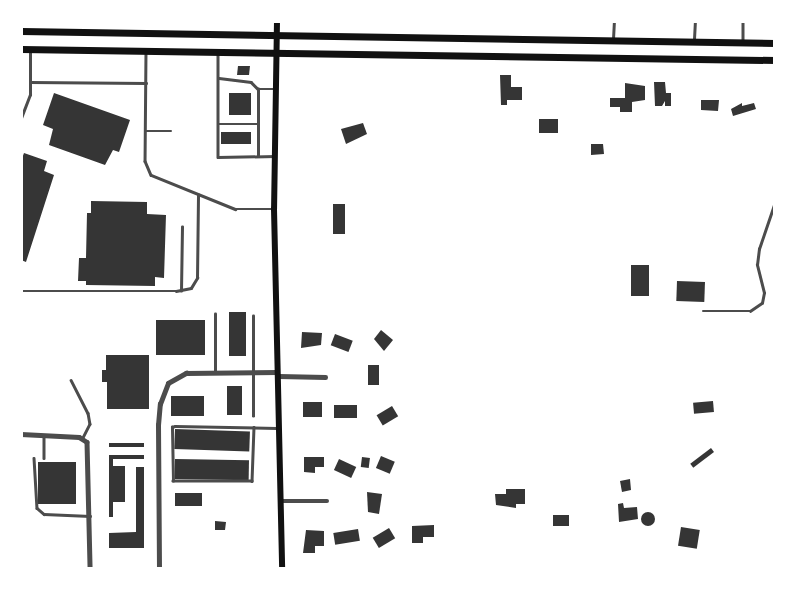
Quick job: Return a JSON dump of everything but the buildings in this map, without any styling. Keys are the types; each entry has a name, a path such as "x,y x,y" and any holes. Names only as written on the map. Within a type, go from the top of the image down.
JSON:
{"main road":[{"path":"276,21 274,209 282,569"},
{"path":"21,31 775,43"},
{"path":"21,49 775,61"}],"street":[{"path":"159,569 158,425 160,404 169,383 186,373 253,372 325,377"},
{"path":"21,435 83,438 89,451 90,569"},
{"path":"281,501 327,501"}],"lane":[{"path":"613,40 614,21"},
{"path":"693,41 695,21"},
{"path":"743,21 743,42"},
{"path":"21,118 30,82 30,49"},
{"path":"146,51 145,161 151,175 235,209 274,209"},
{"path":"218,52 218,156 275,156"},
{"path":"218,78 251,82 258,89 275,89"},
{"path":"30,82 146,83"},
{"path":"258,89 258,156"},
{"path":"218,124 258,124"},
{"path":"146,131 171,131"},
{"path":"21,291 181,291 194,286 197,278 198,195"},
{"path":"703,311 750,310 761,303 764,293 757,265 759,249 775,202"},
{"path":"181,291 182,227"},
{"path":"215,314 215,372"},
{"path":"253,316 253,416"},
{"path":"71,380 88,413 90,424 83,438"},
{"path":"254,427 251,481 173,481 172,426 254,427 280,428"},
{"path":"44,435 44,458"},
{"path":"34,458 37,508 44,514 90,516"}]}
